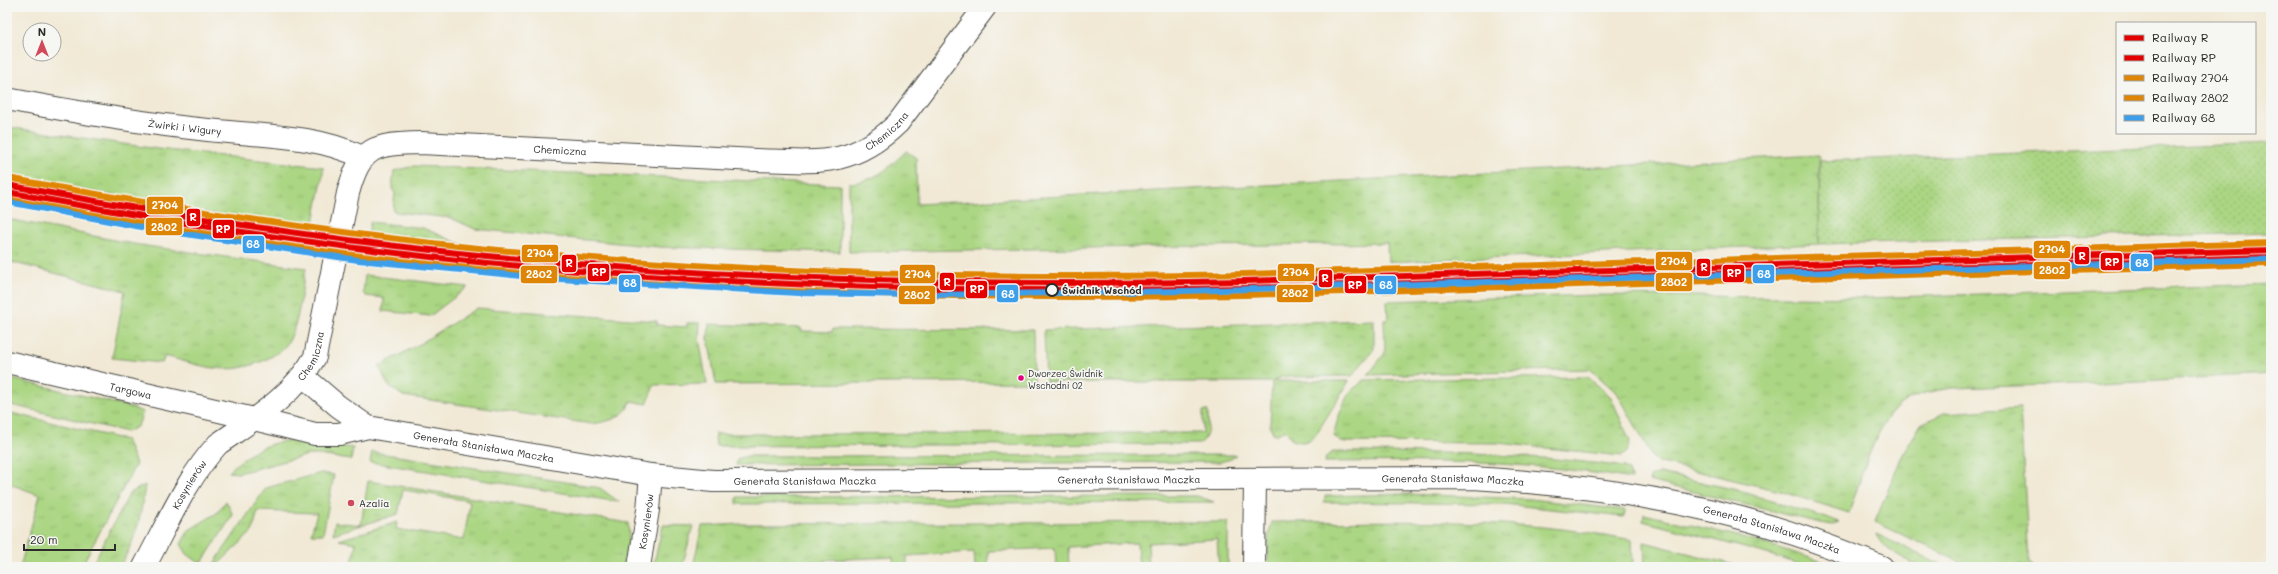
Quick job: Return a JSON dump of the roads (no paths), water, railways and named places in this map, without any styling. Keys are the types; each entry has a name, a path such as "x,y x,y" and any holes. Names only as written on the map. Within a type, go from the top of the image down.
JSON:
{"street":[{"name":"Chemiczna","path":"254,418 280,399 303,376 316,351 352,177 362,157 373,149 384,145 421,142 763,160 798,161 840,158 864,150 884,136 898,123 985,7"},
{"name":"Żwirki i Wigury","path":"7,99 69,112 145,123 333,145 362,157"},
{"name":"Targowa","path":"7,362 254,418"},
{"name":"Generała Stanisława Maczka","path":"303,376 338,406 368,427"},
{"name":"Generała Stanisława Maczka","path":"254,418 315,434 339,434 368,427 651,475 728,482 1473,478 1584,487 1704,510 1768,525 1882,567"},
{"name":"Kosynierów","path":"144,567 198,469 218,444 254,418"},
{"name":"Kosynierów","path":"639,567 648,510 651,475"},
{"path":"1254,567 1255,478"}],"rail line":[{"name":"2704","path":"8,178 289,225 459,246 655,263 949,275 1146,276 1244,274 2271,243"},
{"name":"R","path":"7,185 232,224 345,240 458,253 654,270 949,282 1146,283 1244,281 2271,250"},
{"name":"RP","path":"7,192 288,239 458,260 655,277 949,289 1146,290 1245,288 2271,257"},
{"name":"2802","path":"7,199 232,238 345,254 458,267 655,284 949,296 1146,297 1245,295 2271,264"},
{"name":"68","path":"8,202 146,228 358,260 542,278 797,293 924,295 1183,291 2271,259"}],"place":[{"name":"Świdnik Wschód","path":"1052,290"},
{"name":"Dworzec Świdnik Wschodni 02","path":"1021,378"},
{"name":"Azalia","path":"351,503"}]}
